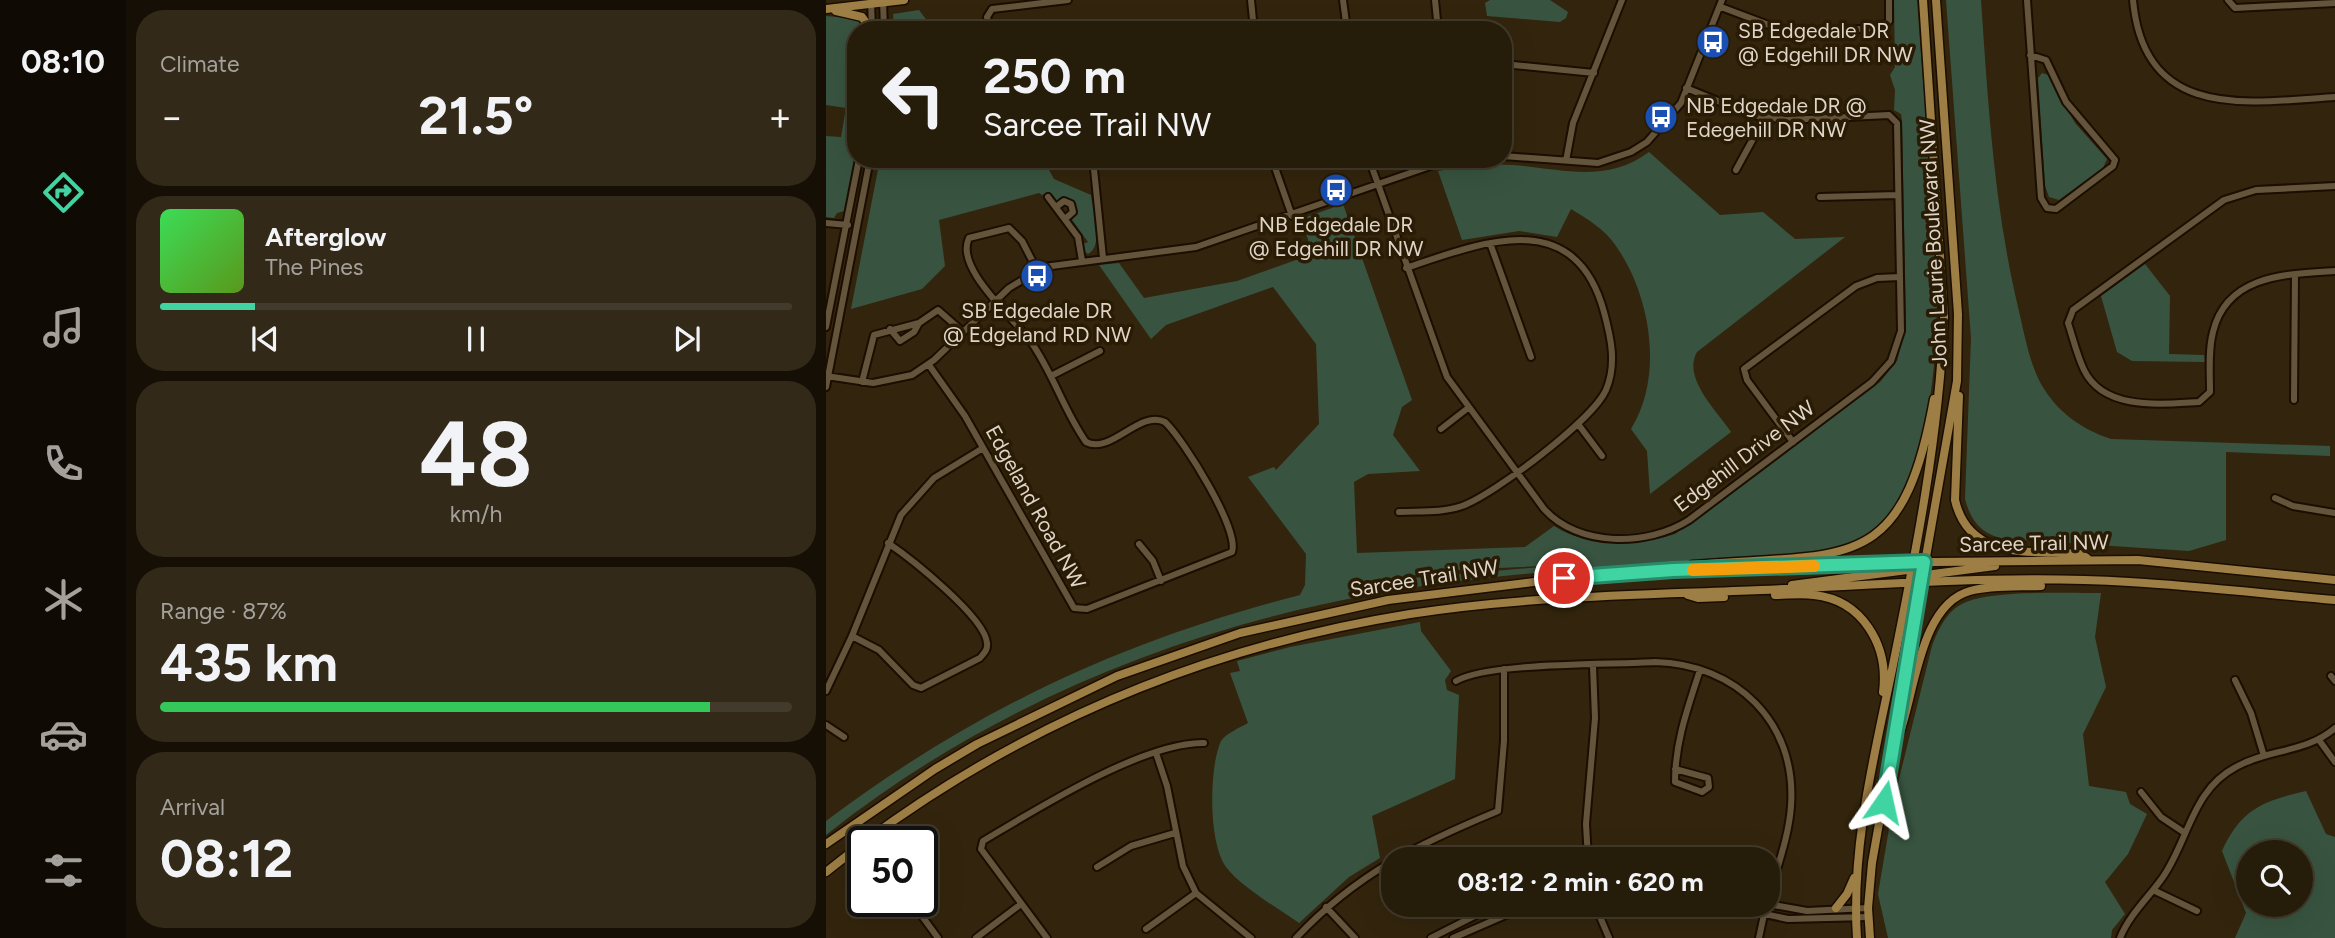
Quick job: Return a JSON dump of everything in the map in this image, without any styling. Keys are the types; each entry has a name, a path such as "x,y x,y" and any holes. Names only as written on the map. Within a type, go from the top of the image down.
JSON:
{"main road":[{"path":"826,10 871,2 904,0"},
{"name":"John Laurie Boulevard NW","path":"1857,938 1857,868 1879,731 1927,491 1941,381 1944,317 1923,0"},
{"name":"John Laurie Boulevard NW","path":"1870,938 1868,912 1872,863 1920,579 1957,382 1958,314 1936,0"},
{"path":"826,10 862,17 865,21"},
{"path":"1673,570 1689,565 1832,554 1863,544 1895,517 1909,493 1919,470 1937,385 1941,381"},
{"path":"1957,382 1959,394 1954,485 1958,513 1971,535 1991,545 2080,554 2090,559"},
{"name":"Sarcee Trail NW","path":"1924,562 2090,559 2187,564 2335,580"},
{"path":"1780,589 1796,583 1924,562"},
{"path":"1909,583 1994,567 2004,562"},
{"name":"Sarcee Trail NW","path":"826,844 935,769 977,744 1116,676 1253,630 1388,600 1513,582 1673,570 1912,566"},
{"name":"Sarcee Trail NW","path":"1920,579 2098,581 2335,600"},
{"path":"1892,754 1927,637 1939,612 1949,602 1971,590 2098,581"},
{"name":"Sarcee Trail NW","path":"886,826 937,790 1026,737 1150,682 1225,656 1338,627 1413,614 1545,600 1909,583"},
{"path":"1682,593 1698,598 1813,594 1850,607 1867,624 1880,648 1884,685 1879,731"},
{"name":"Sarcee Trail NW","path":"826,872 847,855"},
{"path":"1836,908 1847,894 1857,868"}],"street":[{"path":"988,21 987,17 992,9 1068,0"},
{"path":"1251,0 1253,21"},
{"path":"1343,0 1346,21"},
{"path":"1435,0 1437,21"},
{"path":"1566,161 1573,123 1622,0"},
{"path":"1512,157 1598,163 1639,147 1671,118 1721,4 1775,29 1796,33 1879,28 1889,21 1889,0"},
{"path":"2027,0 2030,55 2041,198 2047,208 2056,209 2113,166 2115,157 2079,120 2046,60 2030,55"},
{"path":"2133,0 2137,27 2151,58 2169,78 2192,92 2233,102 2335,97"},
{"path":"2228,0 2235,8 2335,3"},
{"path":"883,1 884,21"},
{"path":"871,2 871,21"},
{"path":"1512,65 1594,73"},
{"name":"Edgehill Drive NW","path":"1372,168 1443,369 1468,408 1544,509 1567,528 1599,537 1646,536 1679,526 1872,382 1891,361 1901,331 1896,123 1892,116 1786,120 1765,117 1686,88"},
{"path":"1737,170 1765,117"},
{"path":"826,327 857,168"},
{"path":"826,387 868,168"},
{"path":"1094,168 1103,258"},
{"path":"1275,168 1292,215"},
{"path":"827,376 862,382 896,380 929,365 1016,282 1037,270 1082,261 1196,247 1431,168"},
{"path":"2335,186 2256,190 2224,200 2073,310 2068,323 2085,371 2108,394 2129,402 2199,402 2210,392 2210,346 2213,331 2230,301 2257,281 2295,274 2335,271"},
{"path":"1820,197 1898,195"},
{"path":"1048,197 1080,242 1082,261"},
{"path":"1056,207 1066,201 1073,206 1073,212 1065,219"},
{"path":"826,223 857,226"},
{"name":"Edgeland Road NW","path":"929,365 983,448 1074,608 1087,609 1229,555 1234,548 1221,510 1204,477 1175,433 1160,419 1098,445 1090,444 1024,333 974,271 966,250 969,238 1009,228 1027,248 1037,270"},
{"path":"1399,512 1460,507 1481,497 1578,424 1602,397 1611,373 1611,339 1594,281 1577,260 1551,244 1522,240 1474,245 1406,268"},
{"path":"1490,243 1531,357"},
{"path":"2294,400 2295,274"},
{"path":"1793,442 1747,380 1744,369 1856,286 1877,278 1900,277"},
{"path":"862,382 872,336 919,323 940,310 963,332"},
{"path":"890,330 900,341 914,332 919,323"},
{"path":"1051,376 1101,351"},
{"path":"1441,429 1468,408"},
{"path":"1578,424 1602,456"},
{"path":"826,691 852,636 901,515 915,496 944,471 983,448"},
{"path":"2275,498 2293,506 2335,513"},
{"path":"852,636 879,650 913,685 921,688 981,658 986,650 986,639 953,597 888,543"},
{"path":"1139,544 1153,561 1161,581"},
{"path":"1456,681 1468,675 1504,669 1676,663 1729,681 1758,704 1780,737 1788,763 1791,809 1780,852"},
{"path":"1587,847 1586,824 1595,718 1593,666"},
{"path":"1296,938 1326,907 1384,863 1429,839 1498,811 1504,741 1504,669"},
{"path":"1675,769 1708,778 1709,788 1702,792 1675,782 1675,769 1678,739 1700,670"},
{"path":"2235,680 2251,713 2264,756"},
{"path":"826,725 844,737"},
{"path":"2120,938 2164,876 2200,801 2217,780 2239,765 2319,740 2335,727"},
{"path":"2319,740 2335,762"},
{"path":"1047,938 981,849 983,841 1085,785 1156,753 1185,743 1204,743"},
{"path":"1156,753 1167,786 1183,866 1196,893 1251,938"},
{"path":"2141,792 2161,817 2185,832"},
{"path":"1097,867 1131,846 1175,833"},
{"path":"2153,890 2197,911"},
{"path":"1146,929 1196,893"},
{"path":"976,938 1021,904"},
{"path":"1780,906 1807,911 1855,908 1868,912"},
{"path":"1326,907 1355,938"},
{"path":"1780,916 1804,920 1856,918 1868,912"},
{"path":"923,917 938,938"},
{"path":"1430,938 1472,917"},
{"path":"1453,938 1501,917"},
{"path":"1600,917 1609,938"},
{"path":"1759,938 1762,917"}],"green space":[{"path":"1490,0 1550,0 1568,12 1566,18 1560,22 1487,16 1485,3"},
{"path":"1894,0 1917,0 1936,257 1933,378 1927,418 1904,496 1901,495 1902,499 1895,509 1873,531 1834,550 1521,574 1388,591 1301,609 1216,632 1133,661 1051,696 973,736 898,783 826,835 826,821 881,782 993,713 1111,657 1235,613 1300,595 1305,585 1306,554 1248,477 1274,467 1276,470 1319,424 1316,344 1273,287 1166,325 1151,339 1099,265 1119,263 1144,298 1237,281 1313,254 1301,219 1343,204 1412,400 1402,407 1393,435 1420,471 1368,474 1354,482 1357,553 1525,547 1554,526 1582,538 1613,543 1660,538 1675,534 1880,382 1897,361 1906,326 1902,120 1901,114 1894,110 1895,90 1890,75 1895,67","holes":["1564,565 1378,581 1455,570"]},
{"path":"1946,0 1981,0 1993,154 2003,231 2033,366 2054,403 2080,425 2111,439 2330,446 2330,456 2226,452 2226,540 2189,551 2007,539 1985,531 1971,515 1965,499 1971,338"},
{"path":"919,10 927,21 893,21 893,14"},
{"path":"826,16 858,19 859,21 847,21 847,168 853,168 844,211 837,213 834,218 826,217 826,136 841,137 846,108 826,105"},
{"path":"2042,73 2048,75 2075,123 2107,159 2103,168 2059,200 2049,197 2045,186 2038,78"},
{"path":"1649,152 1720,215 1763,212 1795,239 1845,237 1697,352 1694,373 1697,383 1731,432 1650,494 1647,451 1631,429 1648,385 1649,336 1638,288 1616,246 1601,229 1571,209 1557,237 1519,231 1462,240 1438,171 1512,168 1512,166 1583,172 1616,168"},
{"path":"878,168 1048,168 1054,179 1091,195 1097,236 1093,250 1088,254 1083,244 1088,242 1072,220 1077,210 1074,202 1066,199 1057,201 1050,192 1042,195 1039,193 939,220 945,266 922,289 851,309"},
{"path":"2145,264 2170,296 2169,354 2204,355 2205,362 2132,361 2117,352 2101,296"},
{"path":"2101,593 2095,637 2106,687 2083,734 2089,786 2126,792 2130,804 2147,814 2128,854 2105,882 2125,914 2112,930 2111,938 1888,938 1878,894 1894,799 1932,646 1944,621 1958,606 1992,596"},
{"path":"1420,622 1421,631 1451,671 1445,680 1447,690 1459,695 1455,779 1372,816 1380,858 1349,877 1299,923 1250,890 1226,867 1220,855 1212,804 1217,753 1223,738 1248,723 1230,673 1240,671 1237,661 1290,647"},
{"path":"2306,791 2326,834 2335,837 2335,938 2235,938 2244,917 2313,917 2313,840 2236,840 2236,887 2222,851 2237,825 2246,816 2277,799"}],"slow traffic":[{"path":"1693,570 1814,566"}],"place":[{"name":"SB Edgedale DR @ Edgehill DR NW","path":"1713,42"},
{"name":"NB Edgedale DR @ Edegehill DR NW","path":"1661,117"},
{"name":"NB Edgedale DR @ Edgehill DR NW","path":"1336,190"},
{"name":"SB Edgedale DR @ Edgeland RD NW","path":"1037,276"}],"route":[{"path":"1564,578 1673,570 1924,562 1884,802"}]}
